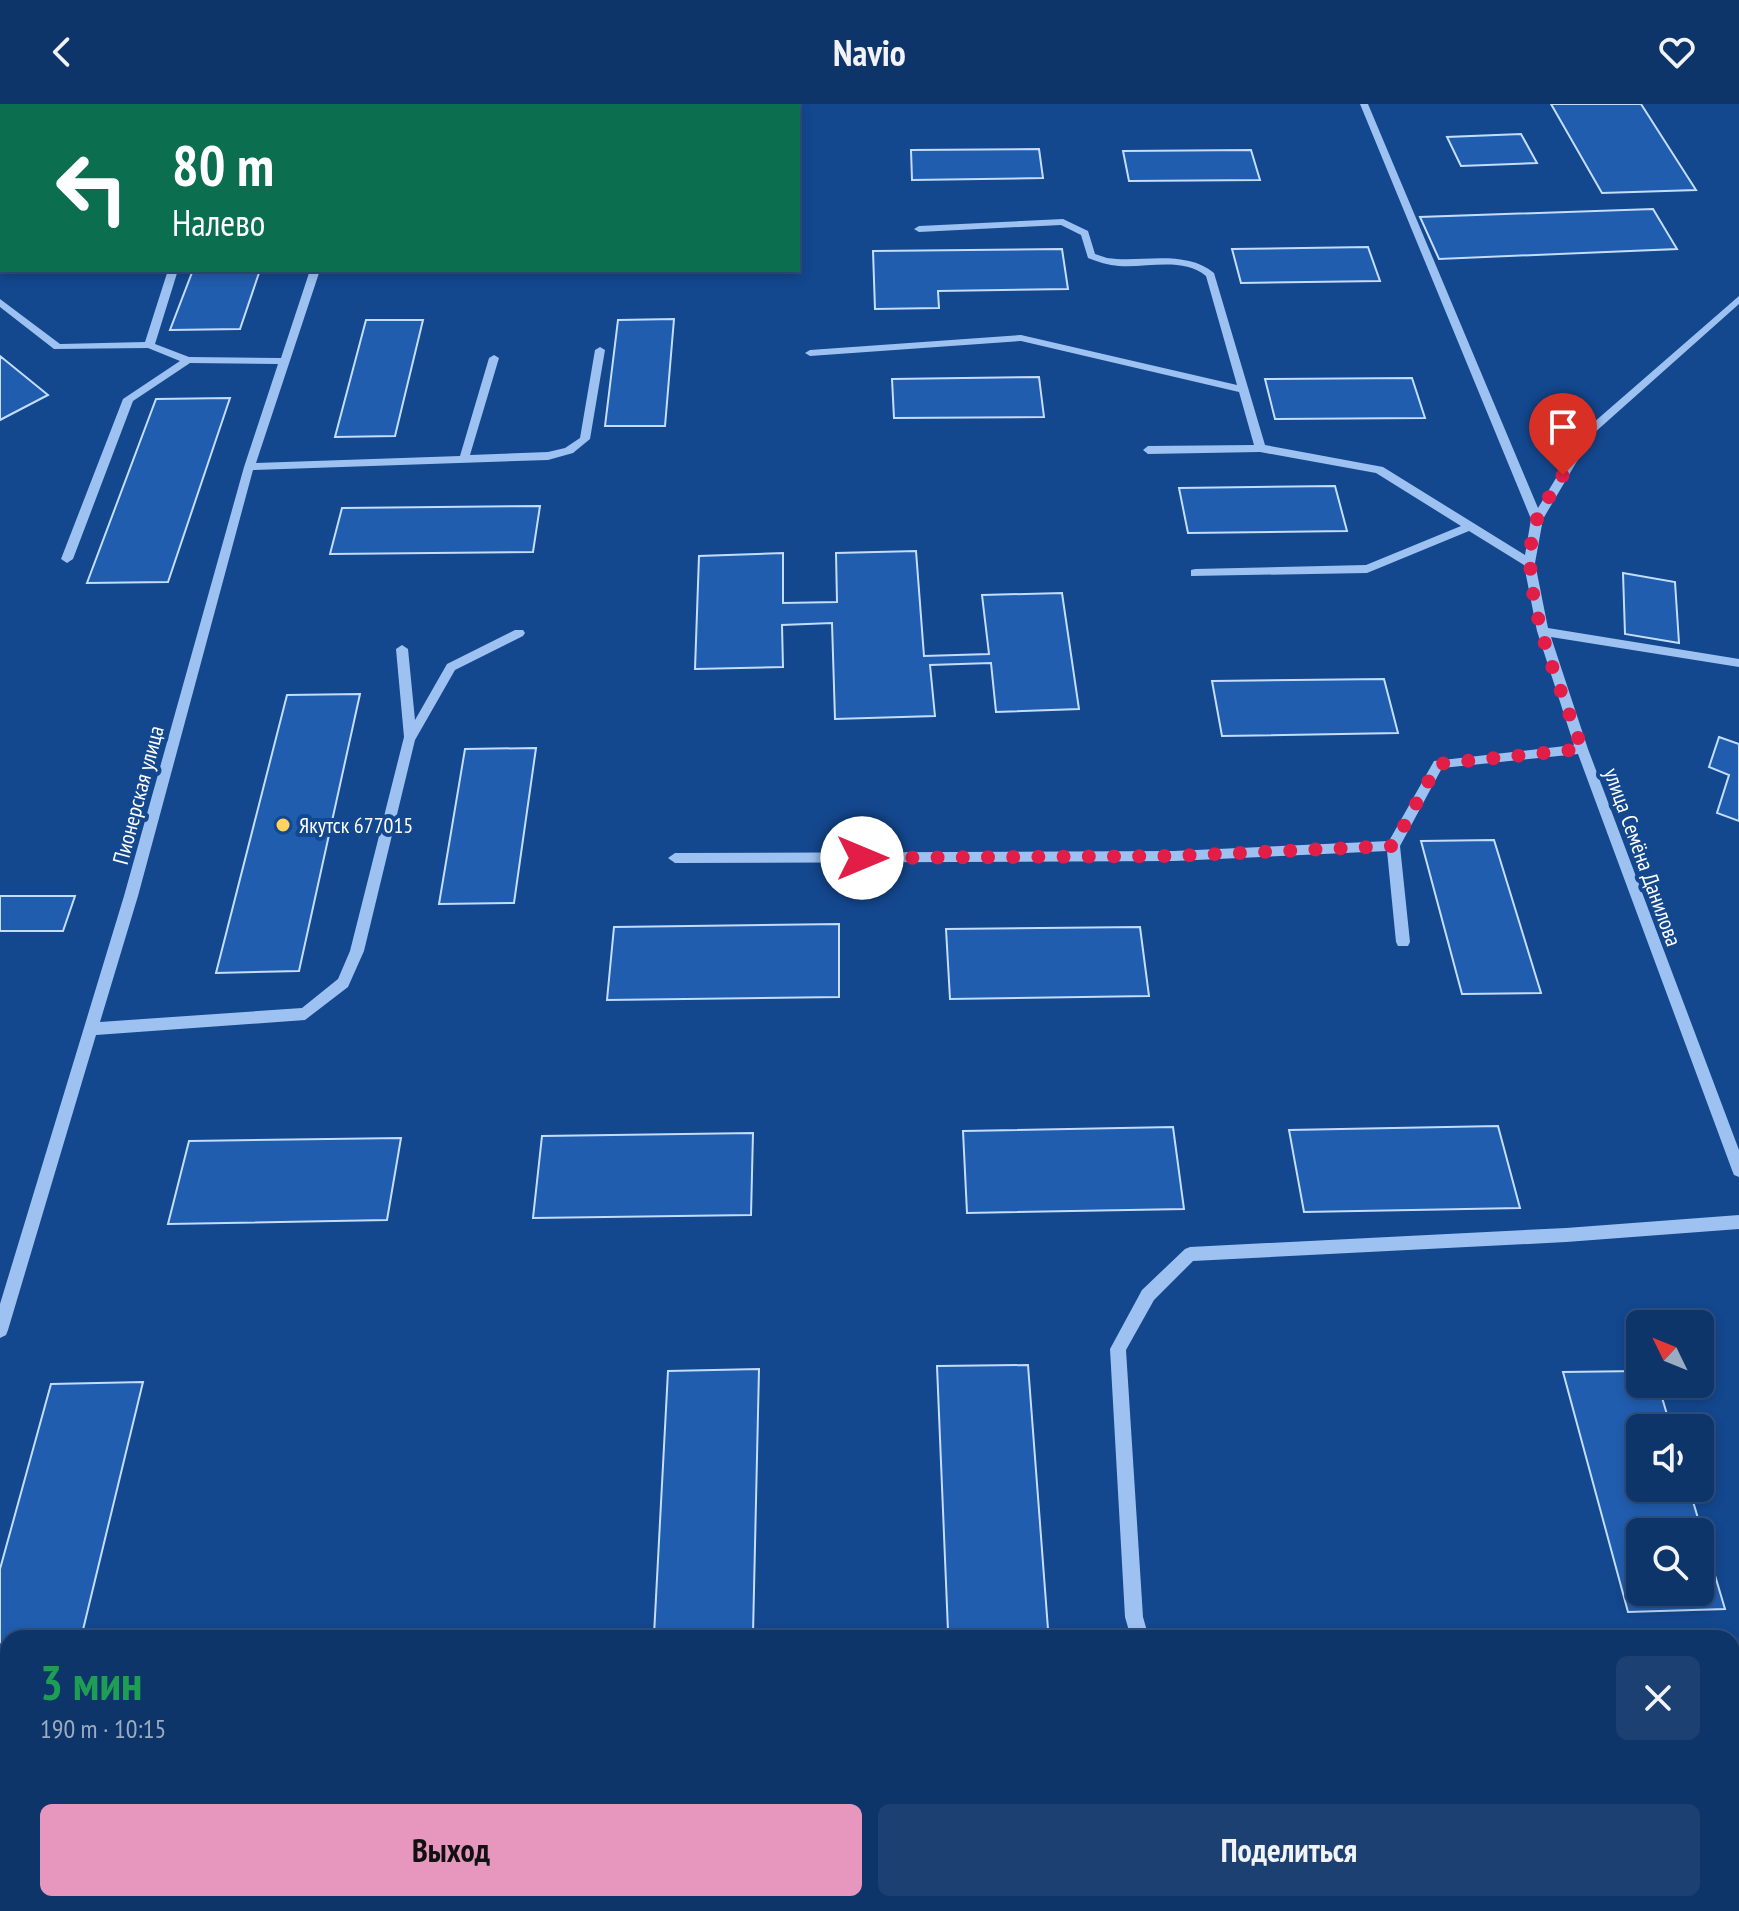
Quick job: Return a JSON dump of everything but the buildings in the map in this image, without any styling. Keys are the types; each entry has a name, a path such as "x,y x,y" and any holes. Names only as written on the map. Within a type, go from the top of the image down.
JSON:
{"street":[{"path":"1364,104 1537,519"},
{"path":"919,229 1063,222 1085,233 1091,256 1105,263 1186,262 1205,268 1211,275 1260,448"},
{"path":"149,345 172,272"},
{"name":"Пионерская улица","path":"0,1330 8,1273 92,1029 249,467 314,272"},
{"name":"улица Семёна Данилова","path":"1739,299 1589,432 1537,519 1529,563 1543,631 1582,749 1739,1170"},
{"path":"0,302 58,347 149,345 188,360 284,361"},
{"path":"810,353 1021,338 1244,390"},
{"path":"249,467 548,456 569,451 585,439 600,350"},
{"path":"464,459 494,358"},
{"path":"67,559 128,399 188,360"},
{"path":"1148,450 1260,448 1379,470 1529,563"},
{"path":"1195,573 1367,569 1468,527"},
{"path":"1543,631 1739,663"},
{"path":"92,1029 305,1014 343,983 357,951 410,737 451,667 519,633"},
{"path":"402,649 410,737"},
{"path":"1403,942 1393,846 1438,764 1582,749"},
{"path":"675,858 1174,856 1393,846"},
{"path":"1138,1630 1134,1617 1118,1349 1148,1295 1190,1254 1566,1235 1739,1222"}],"place":[{"name":"Якутск 677015","path":"283,825"}],"route":[{"path":"862,858 1174,856 1393,846 1438,764 1582,749 1543,631 1529,563 1537,519 1563,475"}]}
